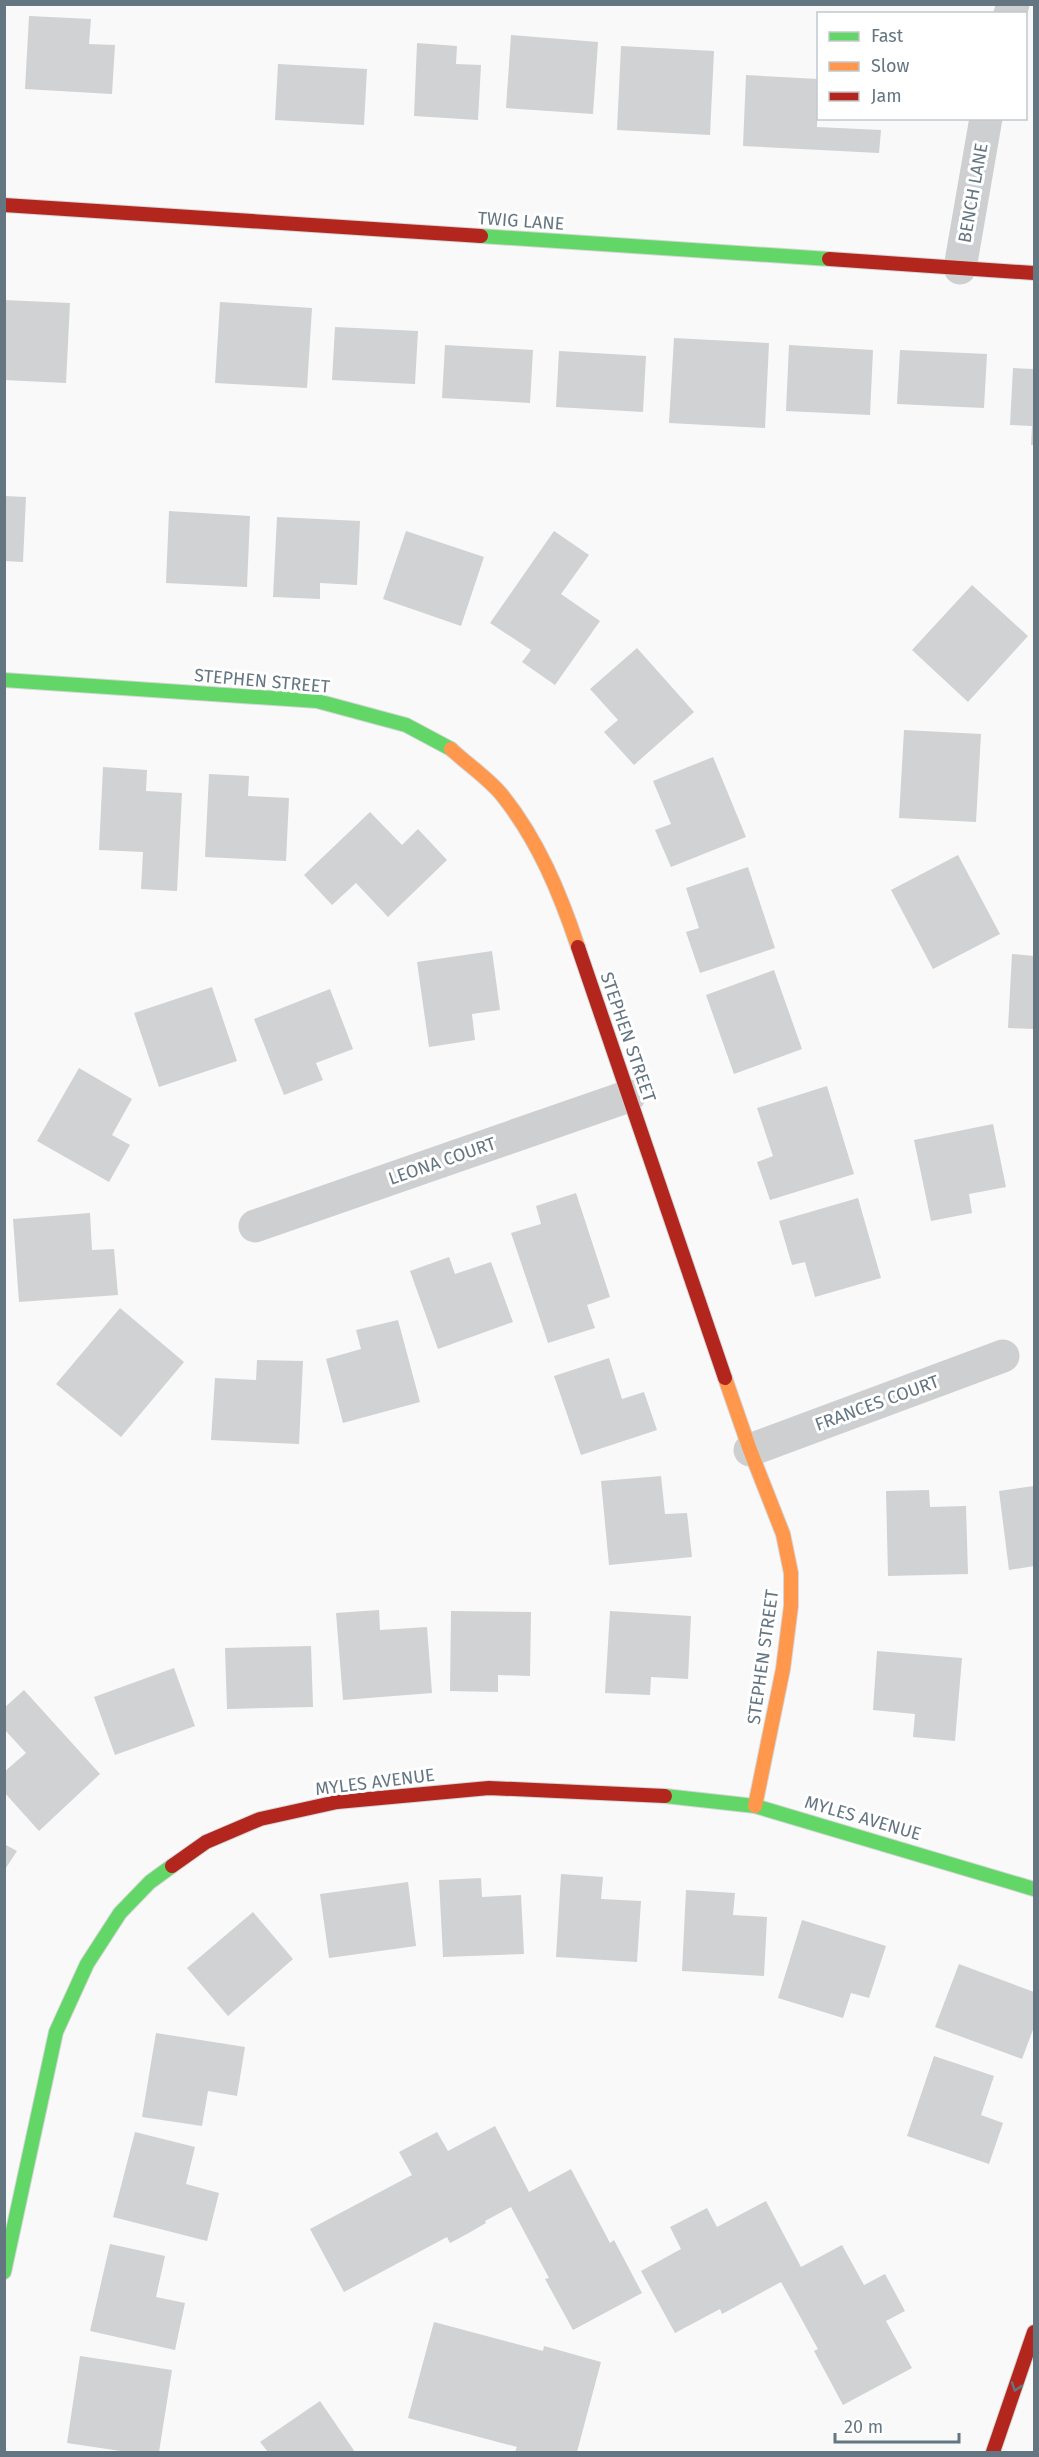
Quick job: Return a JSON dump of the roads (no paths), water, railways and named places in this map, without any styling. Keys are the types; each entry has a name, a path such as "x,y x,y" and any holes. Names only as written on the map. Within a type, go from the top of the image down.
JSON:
{"street":[{"name":"BENCH LANE","path":"960,268 986,120"},
{"name":"TWIG LANE","path":"4,205 1035,273"},
{"name":"STEPHEN STREET","path":"4,680 317,700 406,724 450,748 501,794 529,834 560,894 750,1450 784,1538 792,1585 790,1620 782,1677 755,1806"},
{"name":"LEONA COURT","path":"255,1227 629,1096"},
{"name":"FRANCES COURT","path":"750,1450 1003,1356"},
{"name":"MYLES AVENUE","path":"4,2272 56,2032 87,1964 120,1913 150,1882 206,1842 260,1819 337,1802 489,1788 648,1794 755,1806 1035,1889"},
{"path":"993,2452 1035,2332"}]}
